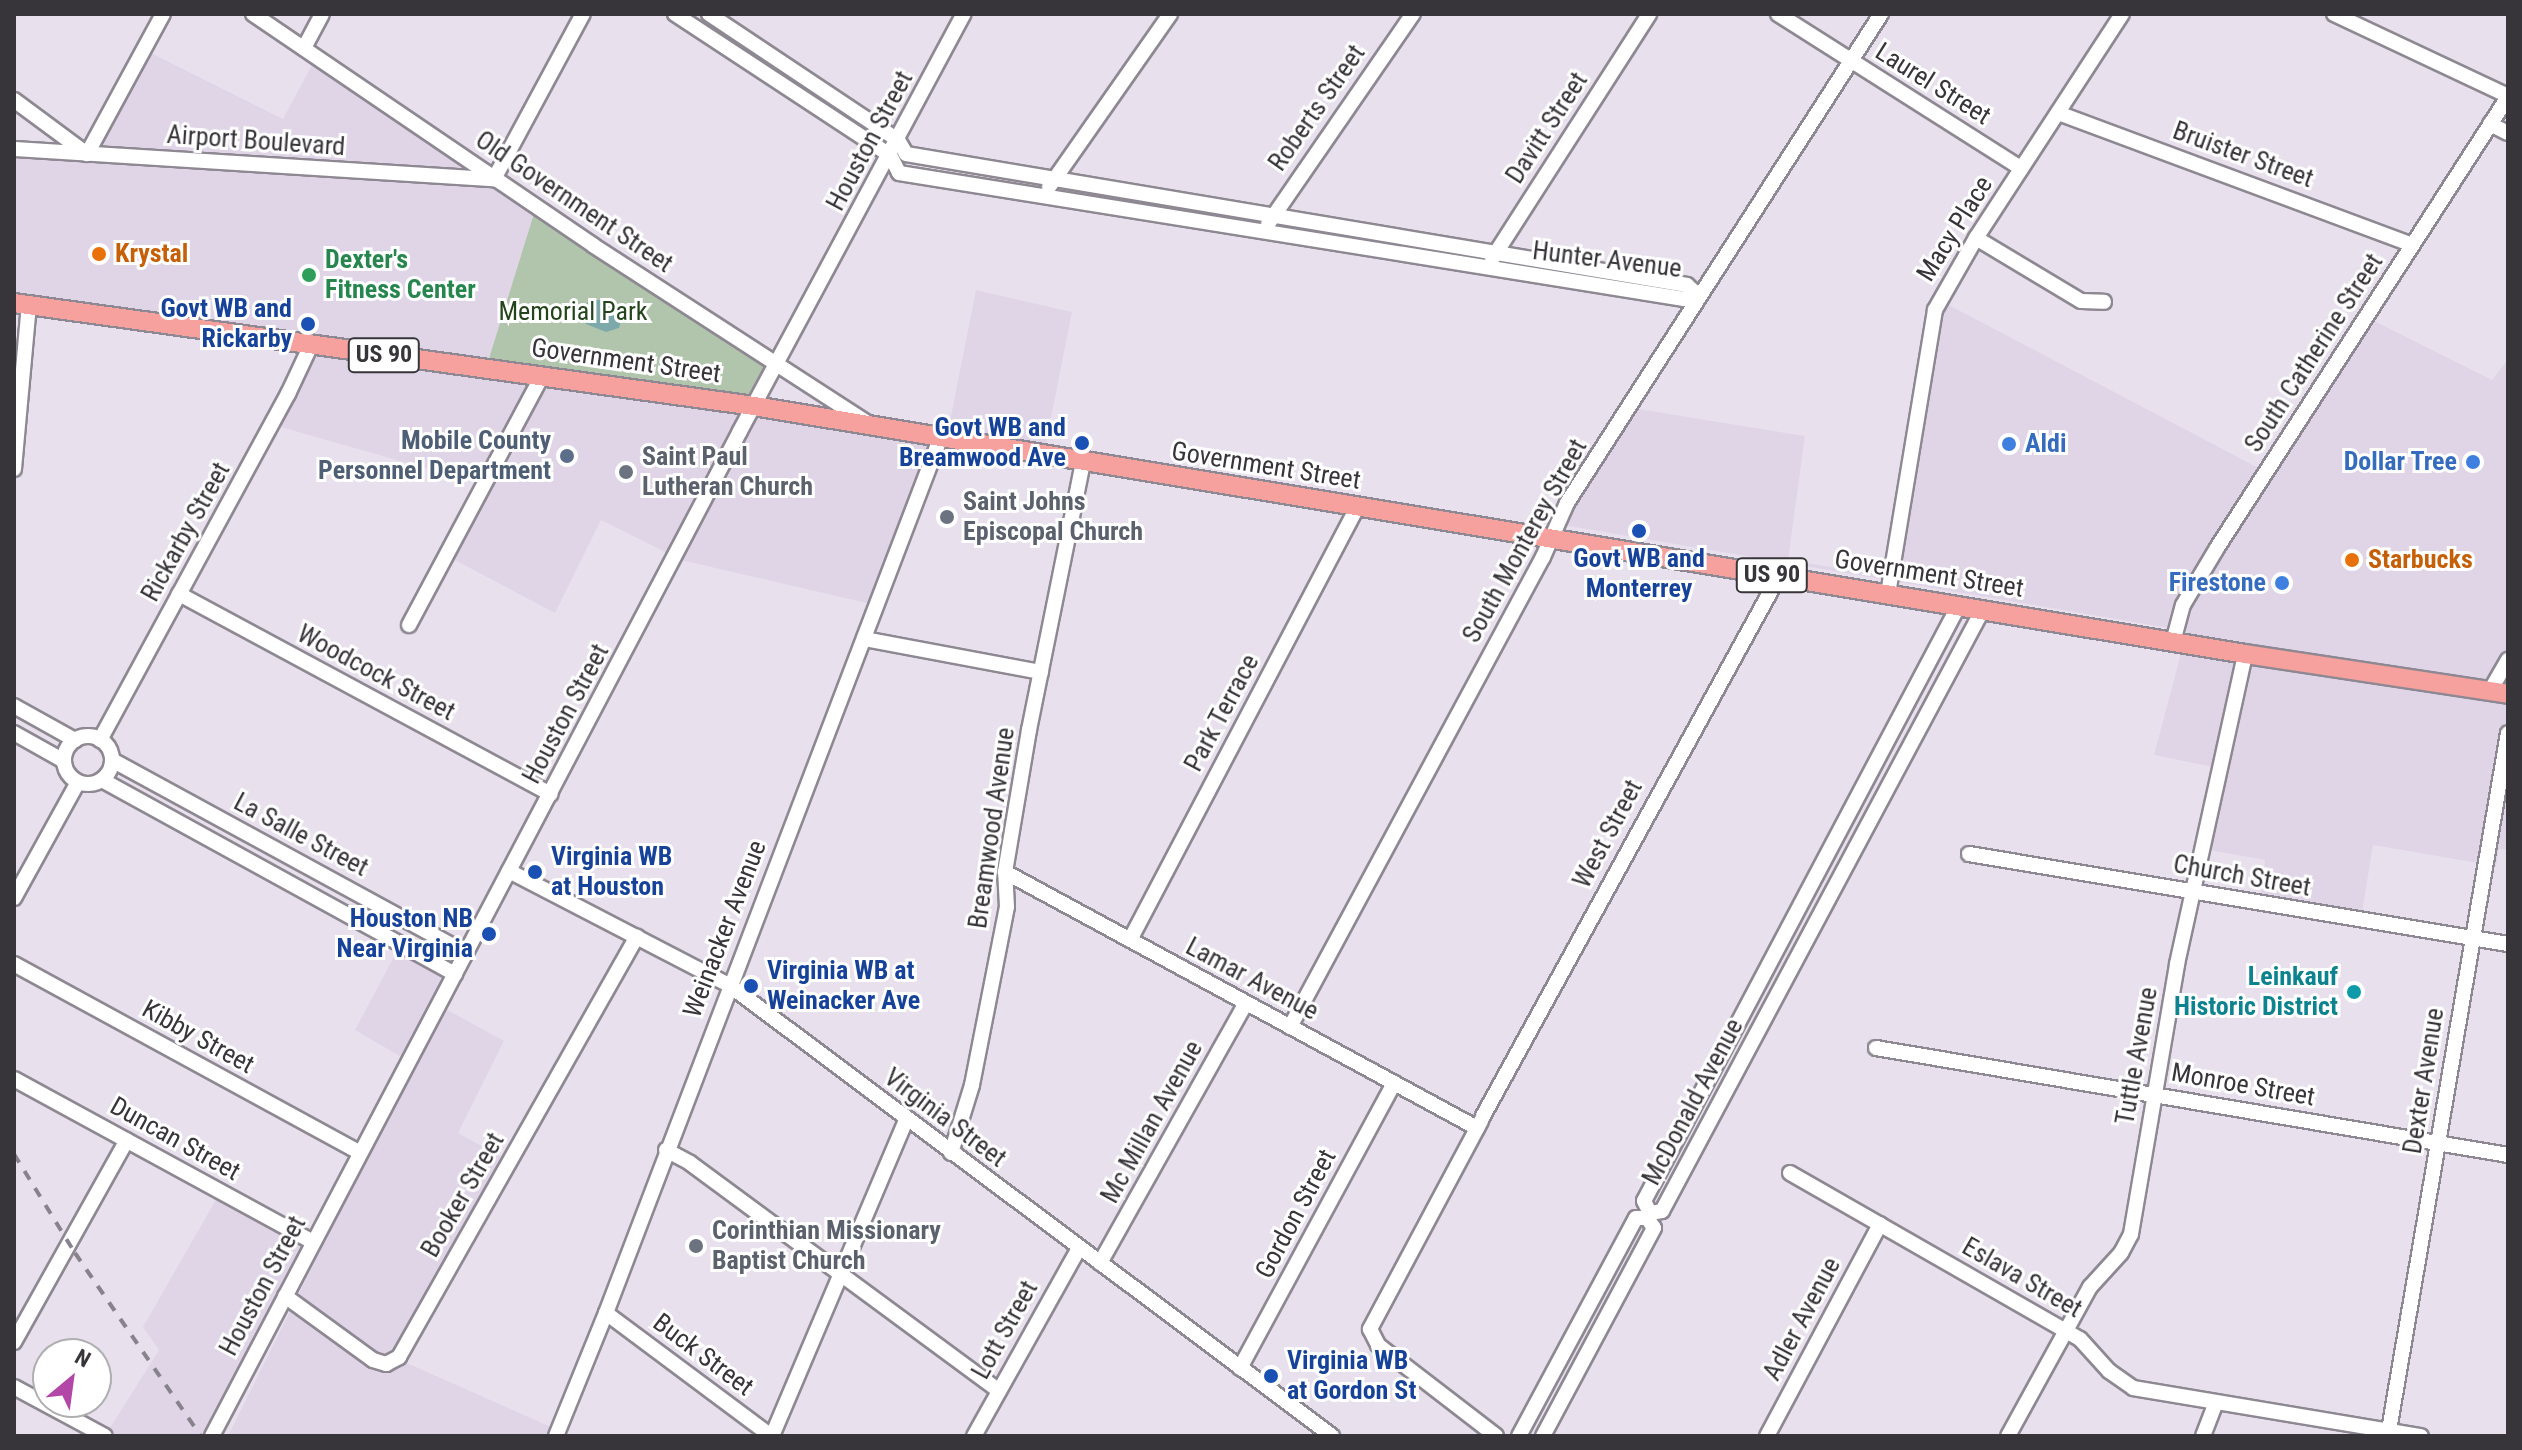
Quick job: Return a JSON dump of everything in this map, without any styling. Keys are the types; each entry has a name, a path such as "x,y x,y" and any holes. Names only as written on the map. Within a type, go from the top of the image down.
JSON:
{"main road":[{"name":"Government Street","path":"22,304 754,406 2245,654 2499,692"}],"street":[{"path":"14,100 87,154 163,14"},
{"name":"Old Government Street","path":"253,14 494,179 872,426"},
{"path":"304,48 322,14"},
{"path":"494,179 583,14"},
{"name":"Hunter Avenue","path":"675,14 890,155 899,173 1684,299 1696,294 1687,285 906,154 898,140 731,20 709,14"},
{"name":"Houston Street","path":"212,1436 964,14"},
{"path":"1045,196 1051,180 1170,14"},
{"name":"Roberts Street","path":"1266,232 1270,217 1413,14"},
{"name":"Davitt Street","path":"1489,269 1494,253 1649,14"},
{"name":"Laurel Street","path":"1778,14 2021,168"},
{"name":"South Monterey Street","path":"1290,1027 1567,503 1696,294 1881,14"},
{"name":"Macy Place","path":"1888,594 1935,310 1976,238 2122,14"},
{"path":"2334,14 2508,96"},
{"name":"South Catherine Street","path":"2173,642 2183,605 2217,548 2508,96"},
{"name":"Bruister Street","path":"2058,113 2412,245"},
{"path":"2490,124 2508,133"},
{"name":"Airport Boulevard","path":"14,149 494,179"},
{"path":"1976,238 2081,301 2104,302"},
{"path":"14,469 22,304"},
{"name":"Rickarby Street","path":"100,740 311,345"},
{"path":"409,625 542,376"},
{"name":"Weinacker Avenue","path":"556,1436 606,1313 940,439"},
{"name":"Breamwood Avenue","path":"951,1153 961,1129 972,1085 1004,922 1005,872 1083,462"},
{"name":"Park Terrace","path":"1130,940 1357,507"},
{"name":"West Street","path":"1496,1436 1378,1345 1370,1329 1779,576"},
{"name":"Woodcock Street","path":"179,594 551,794"},
{"name":"McDonald Avenue","path":"1959,605 1644,1201 1650,1213 1662,1211 1983,609"},
{"path":"864,639 1041,672"},
{"name":"Tuttle Avenue","path":"2008,1436 2090,1287 2121,1253 2131,1234 2192,892 2245,654"},
{"path":"2499,692 2508,660"},
{"path":"14,706 75,740"},
{"path":"14,733 64,761"},
{"name":"Dexter Avenue","path":"2389,1433 2508,733"},
{"path":"87,736 100,740 109,748 112,760 102,780 90,784 78,782 68,773 64,761 67,749 75,740 87,736"},
{"name":"La Salle Street","path":"112,760 466,953"},
{"name":"La Salle Street","path":"102,780 455,974"},
{"path":"14,898 78,782"},
{"path":"258,866 269,846"},
{"name":"Church Street","path":"1969,854 2508,944"},
{"name":"Virginia Street","path":"509,871 729,985 1332,1436"},
{"name":"Lamar Avenue","path":"1005,872 1394,1083 1481,1121"},
{"name":"Booker Street","path":"285,1296 373,1360 386,1364 399,1357 637,937"},
{"name":"Kibby Street","path":"14,964 360,1153"},
{"name":"Mc Millan Avenue","path":"1100,1263 1246,1003"},
{"name":"Monroe Street","path":"1876,1048 2508,1155"},
{"name":"Duncan Street","path":"14,1079 313,1242"},
{"name":"Gordon Street","path":"1240,1368 1394,1083"},
{"path":"772,1436 906,1120"},
{"path":"14,1342 127,1140"},
{"path":"666,1150 690,1163 999,1391"},
{"name":"Eslava Street","path":"1790,1173 2080,1339 2109,1371 2133,1388 2421,1436"},
{"name":"McDonald Avenue","path":"1519,1436 1636,1218 1647,1218 1654,1228 1543,1436"},
{"name":"Adler Avenue","path":"1767,1436 1880,1224"},
{"name":"Lott Street","path":"974,1436 1079,1248"},
{"name":"Buck Street","path":"606,1313 772,1436"},
{"path":"14,1387 105,1436"},
{"path":"2203,1436 2216,1402"}],"shaded area":[{"path":"149,52 283,119 312,65 536,207 483,377 923,441 949,426 976,290 1072,312 1042,463 932,444 871,604 681,560 601,520 555,613 451,558 488,486 277,426 313,352 14,315 14,141 98,146"},
{"path":"589,300 601,300 618,307 623,313 619,328 606,332 586,324 581,312"},
{"path":"1943,302 2270,474 2370,319 2492,380 2508,359 2508,850 2499,849 2496,866 2373,845 2362,913 2261,896 2265,860 2209,850 2228,770 2154,755 2187,631 1563,525 1632,408 1805,436 1788,560 1898,578"},
{"path":"398,949 447,975 433,1002 504,1041 458,1133 503,1158 391,1356 551,1427 548,1436 228,1436 413,1064 355,1030"},
{"path":"218,1196 303,1245 203,1436 105,1436 159,1350 143,1327"}],"green space":[{"name":"Memorial Park","path":"536,207 777,365 754,406 486,368"}],"railway":[{"path":"14,1154 75,1253 201,1436"}],"place":[{"name":"Krystal","path":"99,254"},
{"name":"Dexter's Fitness Center","path":"309,275"},
{"name":"Govt WB and Rickarby","path":"308,324"},
{"name":"Govt WB and Breamwood Ave","path":"1082,443"},
{"name":"Aldi","path":"2009,444"},
{"name":"Mobile County Personnel Department","path":"567,456"},
{"name":"Dollar Tree","path":"2473,462"},
{"name":"Saint Paul Lutheran Church","path":"626,472"},
{"name":"Saint Johns Episcopal Church","path":"947,517"},
{"name":"Govt WB and Monterrey","path":"1639,531"},
{"name":"Starbucks","path":"2352,560"},
{"name":"Firestone","path":"2282,583"},
{"name":"Virginia WB at Houston","path":"535,872"},
{"name":"Houston NB Near Virginia","path":"489,934"},
{"name":"Virginia WB at Weinacker Ave","path":"751,986"},
{"name":"Leinkauf Historic District","path":"2354,992"},
{"name":"Corinthian Missionary Baptist Church","path":"696,1246"},
{"name":"Virginia WB at Gordon St","path":"1271,1376"}]}
